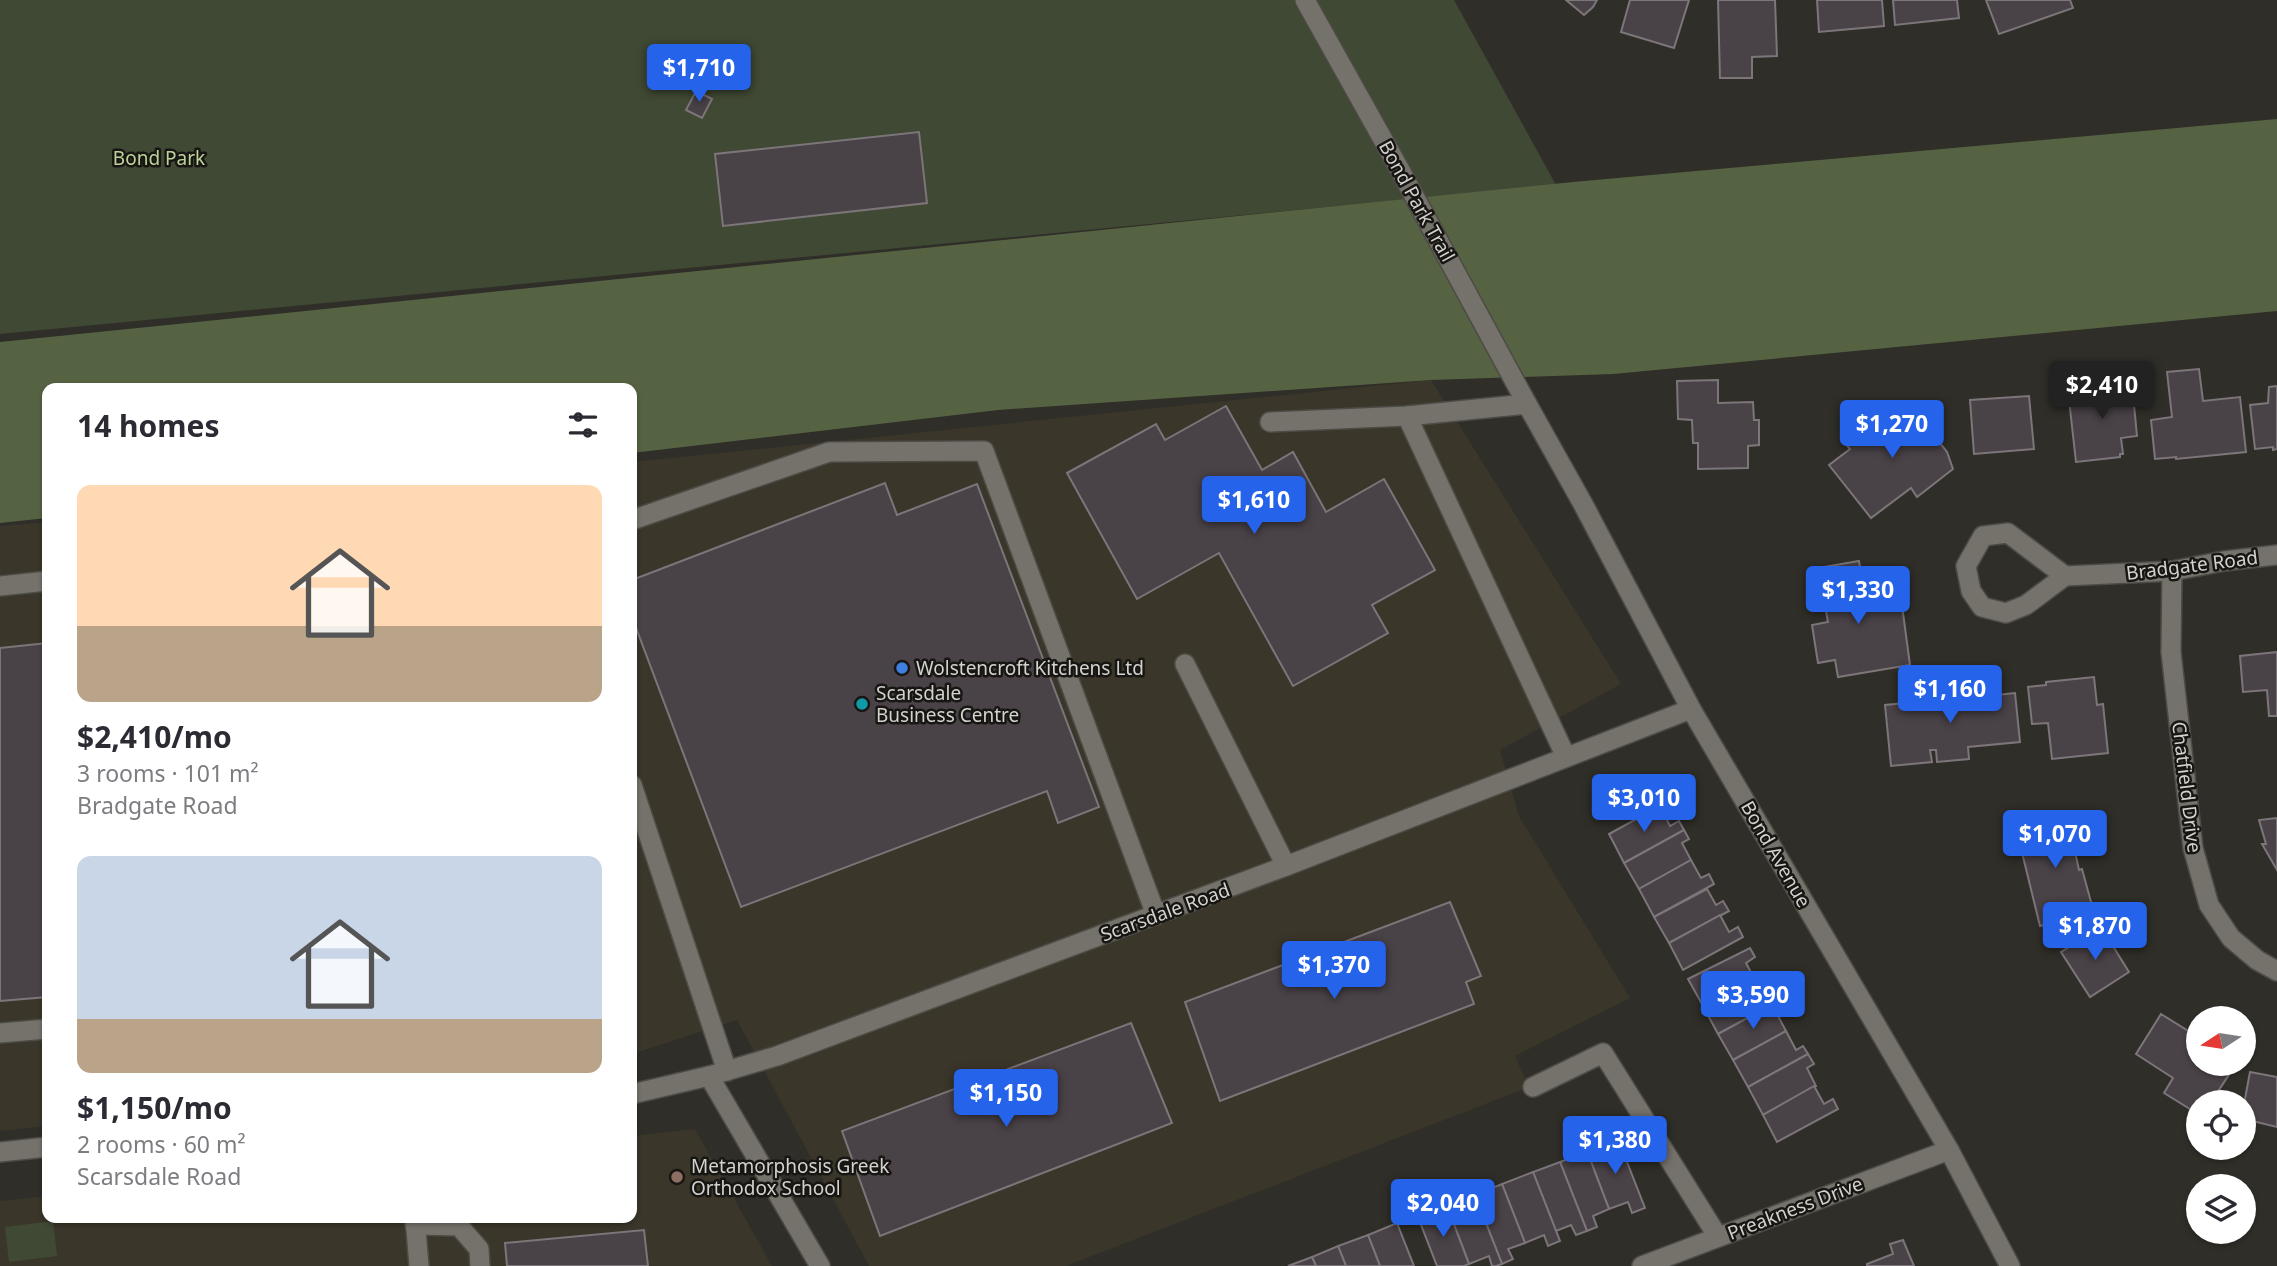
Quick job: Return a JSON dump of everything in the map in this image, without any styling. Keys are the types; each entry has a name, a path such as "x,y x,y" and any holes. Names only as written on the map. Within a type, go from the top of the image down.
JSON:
{"street":[{"name":"Bond Park Trail","path":"1305,0 1527,404"},
{"path":"1270,422 1407,416 1527,404"},
{"name":"Bond Avenue","path":"1527,404 1691,709 1949,1150 2010,1266"},
{"path":"1407,416 1566,757"},
{"path":"637,518 829,452 984,451 1157,915"},
{"path":"2008,533 2065,576 2026,605 2006,613 1982,607 1971,591 1966,566 1983,536 2008,533"},
{"name":"Bradgate Road","path":"2065,576 2172,571 2277,555"},
{"name":"Chatfield Drive","path":"2172,571 2171,652 2193,848 2209,905 2231,938 2257,960 2277,971"},
{"path":"0,586 42,582"},
{"path":"1185,664 1286,866"},
{"name":"Scarsdale Road","path":"637,1093 777,1056 1157,915 1691,709"},
{"path":"637,802 718,1073 820,1266"},
{"path":"0,1033 42,1029"},
{"path":"1532,1087 1602,1052 1718,1237"},
{"path":"0,1152 42,1148"},
{"name":"Preakness Drive","path":"1642,1266 1949,1150"},
{"path":"415,1223 419,1266"},
{"path":"433,1223 459,1226 479,1249 480,1266"}],"shaded area":[{"path":"1431,380 1621,684 1500,750 1519,816 1630,998 1515,1056 1529,1087 1066,1266 869,1266 737,1020 637,1052 637,461"},
{"path":"42,522 42,1127 0,1131 0,526"},
{"name":"Metamorphosis Greek Orthodox School","path":"695,1129 772,1266 0,1266 0,1201 42,1197 42,1223 637,1223 637,1135"}],"green space":[{"name":"Bond Park","path":"0,0 1454,0 1556,185 0,334"},
{"path":"2277,119 2277,311 1613,374 1431,380 998,410 637,452 637,383 42,383 42,519 0,523 0,342 1573,182"},
{"path":"53,1223 57,1256 9,1262 5,1227"}],"building":[{"path":"1566,0 1597,0 1584,15"},
{"path":"1630,0 1689,0 1674,48 1621,32"},
{"path":"1718,0 1775,0 1777,56 1752,57 1752,78 1720,78"},
{"path":"1817,0 1882,0 1884,26 1819,32"},
{"path":"1893,0 1957,0 1959,18 1895,25"},
{"path":"1986,0 2070,0 2073,8 1999,34"},
{"path":"696,91 712,99 702,118 686,110"},
{"path":"919,132 927,203 723,226 715,154"},
{"path":"2199,369 2203,401 2240,397 2246,452 2155,459 2151,420 2172,417 2167,372"},
{"path":"1718,380 1718,403 1753,402 1754,420 1759,420 1759,445 1748,446 1748,468 1698,469 1698,443 1693,443 1692,420 1678,419 1677,381"},
{"path":"2132,384 2137,436 2121,438 2123,454 2120,454 2120,457 2076,462 2068,391"},
{"path":"2277,386 2277,449 2255,449 2250,405 2268,403 2269,387"},
{"path":"2029,396 2034,449 1974,454 1970,400"},
{"path":"1908,402 1947,452 1953,469 1917,497 1911,488 1871,518 1829,465 1850,449 1844,442 1881,414 1886,420"},
{"path":"1226,406 1262,470 1293,452 1326,512 1384,479 1435,570 1372,605 1388,633 1293,686 1219,553 1137,599 1067,473 1156,424 1165,440"},
{"name":"Scarsdale Business Centre","path":"885,483 897,515 977,484 1099,807 1058,823 1047,791 741,907 637,630 637,578"},
{"path":"1859,561 1866,604 1901,598 1910,665 1838,677 1835,660 1818,663 1812,625 1828,622 1818,568"},
{"path":"42,644 42,997 0,1001 0,648"},
{"path":"2277,652 2277,716 2269,716 2267,690 2243,692 2240,656"},
{"path":"2094,677 2097,705 2103,704 2108,753 2052,759 2048,723 2032,724 2028,687 2046,685 2046,682"},
{"path":"1976,682 1977,697 2015,693 2020,742 1968,747 1969,759 1937,762 1936,750 1930,750 1932,762 1891,766 1885,705 1916,702 1916,696 1950,693 1949,685"},
{"path":"1660,806 1670,826 1679,821 1684,830 1624,863 1609,834"},
{"path":"2071,814 2078,846 2074,847 2079,870 2082,869 2094,913 2040,926 2016,828"},
{"path":"2277,818 2277,870 2262,844 2266,844 2259,820"},
{"path":"1684,830 1689,839 1682,843 1691,860 1639,889 1624,863"},
{"path":"1691,860 1701,878 1709,874 1714,884 1654,917 1639,889"},
{"path":"1707,889 1716,905 1723,901 1729,911 1669,943 1654,917"},
{"path":"1450,902 1481,976 1466,982 1474,1004 1220,1101 1185,1002"},
{"path":"1720,915 1729,932 1738,927 1743,937 1683,970 1669,943"},
{"path":"2101,927 2129,972 2090,997 2061,952"},
{"path":"1750,948 1755,957 1746,963 1754,978 1703,1006 1688,979"},
{"path":"1756,977 1766,997 1774,993 1779,1001 1718,1034 1703,1006"},
{"path":"1779,1001 1784,1010 1777,1014 1786,1031 1733,1060 1718,1034"},
{"path":"2161,1014 2186,1030 2186,1076 2228,1076 2219,1090 2186,1090 2186,1107 2164,1093 2173,1078 2136,1054"},
{"path":"1131,1023 1172,1123 880,1236 842,1131"},
{"path":"1786,1031 1796,1050 1803,1046 1808,1054 1748,1087 1733,1060"},
{"path":"1808,1054 1814,1064 1807,1068 1816,1086 1763,1115 1748,1087"},
{"path":"2256,1073 2277,1077 2277,1127 2256,1122 2256,1090 2247,1090 2249,1076 2256,1076"},
{"path":"1814,1086 1824,1104 1833,1099 1838,1109 1777,1142 1763,1115"},
{"path":"1618,1139 1645,1208 1632,1213 1628,1202 1609,1209 1587,1151"},
{"path":"1587,1151 1609,1209 1593,1216 1597,1227 1587,1231 1560,1162"},
{"path":"1560,1162 1587,1231 1576,1235 1571,1225 1556,1231 1533,1172"},
{"path":"1533,1172 1560,1241 1548,1246 1544,1235 1525,1243 1502,1184"},
{"path":"1502,1184 1525,1243 1508,1249 1513,1259 1502,1264 1475,1195"},
{"path":"1475,1195 1502,1264 1492,1266 1489,1256 1469,1264 1447,1206"},
{"path":"1447,1206 1469,1264 1464,1266 1437,1266 1418,1217"},
{"path":"1397,1223 1414,1266 1380,1266 1368,1235"},
{"path":"644,1230 648,1266 507,1266 505,1243"},
{"path":"1368,1235 1380,1266 1346,1266 1338,1246"},
{"path":"1903,1240 1914,1266 1867,1266 1893,1254 1890,1244"},
{"path":"1338,1246 1346,1266 1316,1266 1312,1257"},
{"path":"1312,1257 1316,1266 1288,1266"}],"place":[{"name":"Wolstencroft Kitchens Ltd","path":"902,668"},
{"name":"Scarsdale Business Centre","path":"862,704"},
{"name":"Metamorphosis Greek Orthodox School","path":"677,1177"}]}
